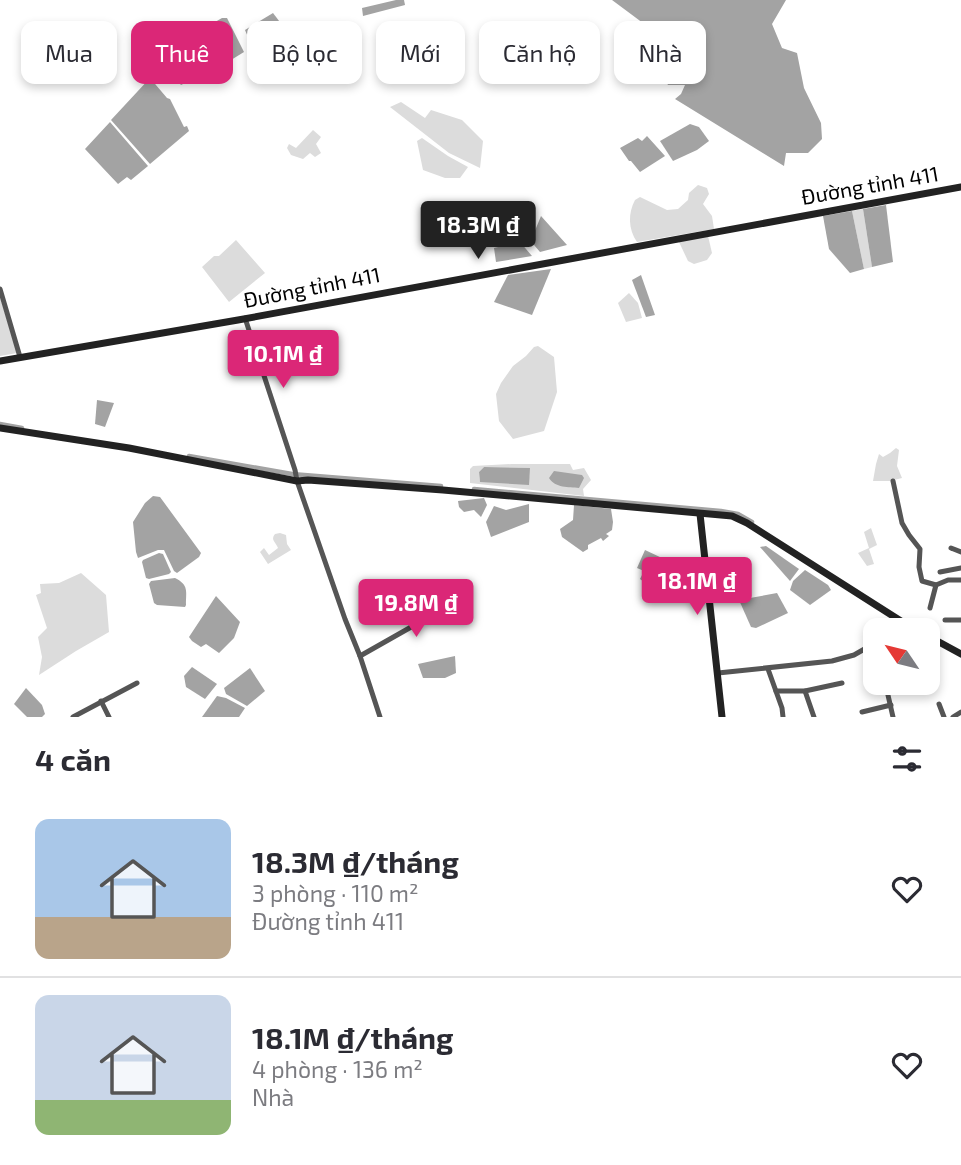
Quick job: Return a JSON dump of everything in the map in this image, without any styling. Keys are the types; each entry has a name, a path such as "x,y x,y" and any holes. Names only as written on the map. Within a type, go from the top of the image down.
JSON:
{"main road":[{"name":"Đường tỉnh 411","path":"0,361 961,187"},
{"path":"0,428 129,448 297,481 443,490 732,516 747,523 892,618"},
{"path":"700,514 722,717"},
{"path":"940,643 961,654"}],"street":[{"path":"0,289 20,357"},
{"path":"245,318 297,481 380,717"},
{"path":"893,481 902,523 920,549 919,567 922,581 936,585 944,581 961,580"},
{"path":"951,548 961,552"},
{"path":"940,572 961,568"},
{"path":"930,608 936,585"},
{"path":"360,656 450,605 469,608"},
{"path":"945,620 961,620"},
{"path":"718,673 832,662 863,651"},
{"path":"768,669 783,717"},
{"path":"73,717 137,683"},
{"path":"776,691 805,691 842,683"},
{"path":"805,691 814,717"},
{"path":"888,695 892,717"},
{"path":"101,701 109,717"},
{"path":"939,704 944,717"},
{"path":"862,712 891,705"},
{"path":"953,717 961,712"}],"shaded area":[{"path":"404,0 405,5 363,16 362,8"},
{"path":"612,0 786,0 772,24 782,48 797,53 804,88 821,123 822,139 808,153 786,153 784,166 675,99 685,85 667,84 706,84 706,21 640,21"},
{"path":"273,13 279,21 260,21"},
{"path":"233,30 244,52 233,59"},
{"path":"144,84 155,84 170,99 184,127 187,126 189,131 150,164 111,120"},
{"path":"401,102 425,118 431,110 462,120 483,141 480,168 449,153 390,107"},
{"path":"110,122 148,166 131,180 127,177 118,184 85,149"},
{"path":"690,124 699,127 709,141 673,161 660,141"},
{"path":"313,130 321,137 316,144 321,153 315,157 310,153 303,159 291,155 287,148 289,144 296,148"},
{"path":"647,136 665,156 640,172 620,148 638,138 642,141"},
{"path":"422,138 468,167 460,178 445,178 423,170 417,141"},
{"path":"698,185 707,188 709,194 703,204 712,216 714,229 637,242 630,221 635,200 640,197 667,210 678,209"},
{"path":"886,205 893,262 872,267 863,209"},
{"path":"521,206 535,215 524,237 512,233 511,229 516,212"},
{"path":"863,209 872,267 864,269 852,211"},
{"path":"852,211 864,269 850,273 829,249 823,216"},
{"path":"541,216 567,245 540,252 529,239"},
{"path":"708,236 712,253 707,260 694,264 688,261 679,242"},
{"path":"236,240 265,273 229,302 202,267"},
{"path":"520,242 532,256 496,262 494,248"},
{"path":"551,269 532,315 494,302 508,275"},
{"path":"641,275 655,315 646,317 632,280"},
{"path":"629,293 638,303 642,318 626,322 618,303"},
{"path":"0,297 17,353 0,356"},
{"path":"538,346 554,357 557,392 544,431 513,439 499,421 496,394 513,366"},
{"path":"97,400 114,403 105,427 95,424"},
{"path":"896,448 899,450 897,466 902,478 873,481 879,454 883,457"},
{"path":"570,464 573,470 584,468 591,480 583,489 584,496 470,483 470,469 473,466","holes":["484,467 530,468 480,482 479,472"]},
{"path":"484,467 530,468 529,485 480,482 479,472"},
{"path":"554,471 582,475 584,478 579,488 563,486 555,484 549,478"},
{"path":"153,496 160,497 201,553 177,573 164,550 138,558 136,552 133,522"},
{"path":"484,498 487,505 481,517 474,510 464,512 459,507 458,501"},
{"path":"529,504 529,522 491,537 486,522 494,506 506,510"},
{"path":"574,505 611,509 612,530 606,534 609,536 603,541 601,538 588,545 588,549 583,552 562,537 560,529 573,520"},
{"path":"871,528 877,545 869,549 874,564 867,566 858,553 869,548 864,532"},
{"path":"280,533 286,535 291,550 268,564 260,552 264,548 269,555 278,548 273,538"},
{"path":"766,546 799,569 790,581 760,547"},
{"path":"645,550 662,558 668,565 665,573 647,584 640,579 644,571 637,568"},
{"path":"159,553 163,554 171,572 146,578 143,560"},
{"path":"805,570 828,585 831,590 810,605 790,590 793,581"},
{"path":"81,573 106,595 109,632 39,675 42,657 38,637 47,628 36,595 41,593 40,584 59,583"},
{"path":"175,578 183,583 186,589 185,607 154,603 149,584 151,581"},
{"path":"777,593 788,613 756,628 751,627 739,600"},
{"path":"216,596 240,622 234,638 219,653 206,644 201,647 189,637"},
{"path":"455,656 456,673 445,678 423,678 418,664"},
{"path":"192,667 217,684 205,699 186,687 184,676"},
{"path":"250,668 265,691 247,706 226,694 224,688"},
{"path":"26,688 42,705 45,714 42,717 27,717 14,704"},
{"path":"217,696 245,708 239,717 202,717"}],"waterway":[{"path":"0,424 22,428"},
{"path":"189,456 292,474 441,486"},
{"path":"474,489 721,511 738,514 752,522"}]}
